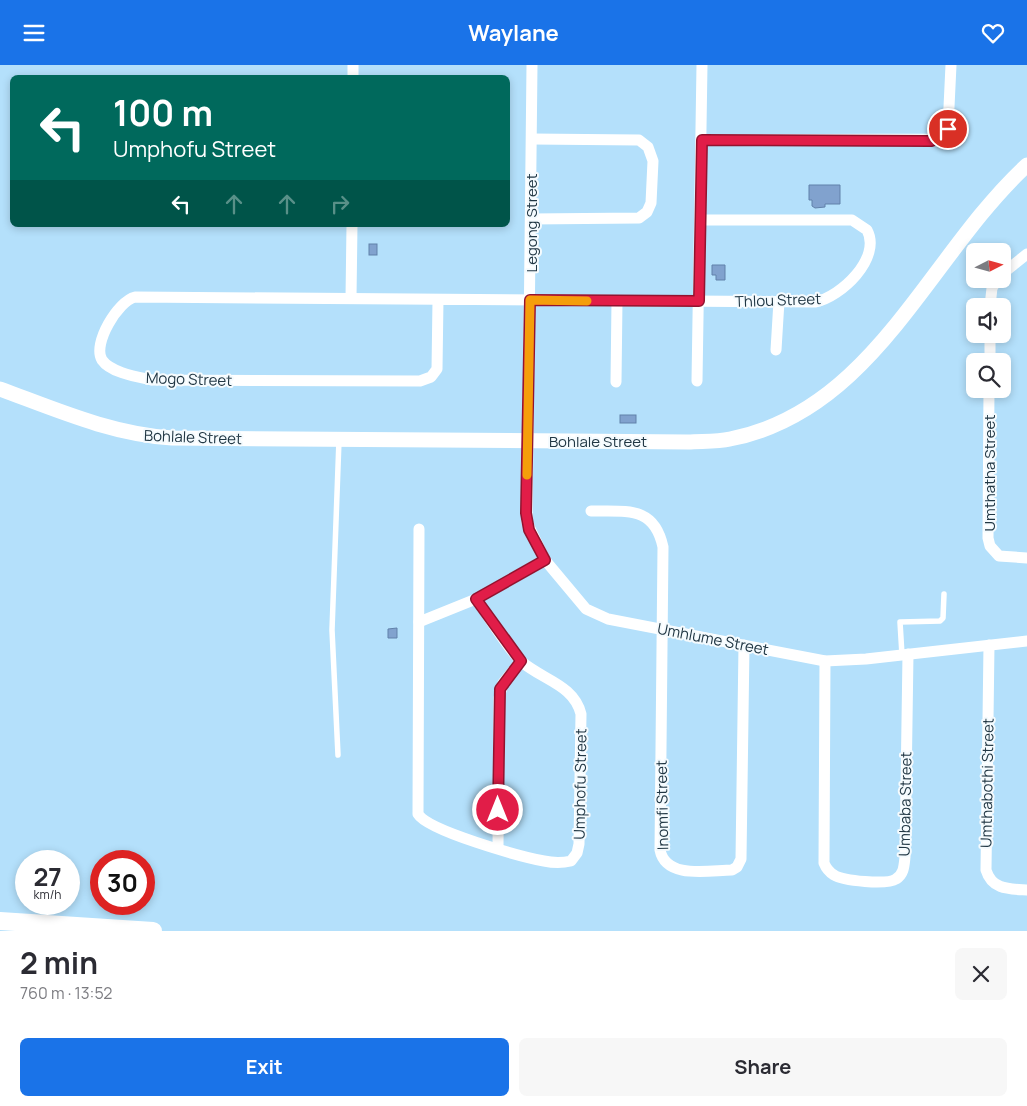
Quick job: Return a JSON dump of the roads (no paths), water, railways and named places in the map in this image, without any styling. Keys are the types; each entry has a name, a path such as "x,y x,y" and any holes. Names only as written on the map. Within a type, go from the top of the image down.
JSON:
{"main road":[{"path":"0,921 153,931"}],"street":[{"name":"Legong Street","path":"528,441 532,65"},
{"path":"697,381 702,65"},
{"path":"702,140 936,139 946,133 948,129 951,65"},
{"path":"531,219 639,217 647,212 651,203 652,161 648,147 639,140 532,139"},
{"name":"Bohlale Street","path":"0,389 108,429 134,435 172,439 688,442 728,440 748,435 787,419 827,394 876,351 990,203 1027,165"},
{"name":"Thlou Street","path":"530,300 824,300 844,288 870,252 872,242 867,230 852,221 701,220"},
{"path":"351,298 352,227"},
{"path":"1011,267 1027,254"},
{"name":"Mogo Street","path":"438,300 437,369 431,377 420,381 152,380 113,368 103,361 100,355 101,342 116,311 124,302 131,298 530,300"},
{"path":"616,382 617,301"},
{"path":"776,350 780,301"},
{"name":"Umthatha Street","path":"989,398 988,538 990,546 998,556 1027,558"},
{"name":"Umhlume Street","path":"528,441 527,522 545,560 586,609 595,614 825,661 1027,641"},
{"path":"591,511 627,512 643,515 649,518 660,532 663,547 662,629"},
{"name":"Umphofu Street","path":"419,529 418,815 424,822 434,827 498,848 557,863 571,861 575,858 579,843 581,714 578,702 570,694 521,661 476,599"},
{"path":"419,622 476,599 545,560"},
{"name":"Inomfi Street","path":"662,629 660,850 665,863 674,869 732,870 739,864 741,859 744,645"},
{"name":"Umthabothi Street","path":"989,645 986,869 988,877 1000,888 1027,891"},
{"name":"Umbaba Street","path":"825,661 824,863 830,873 840,878 889,881 898,878 902,873 905,857 905,654"},
{"path":"498,848 499,698 503,683 521,661"}],"lane":[{"path":"338,755 332,630 339,440"},
{"path":"905,654 900,622 940,621 943,618 944,594"}]}
